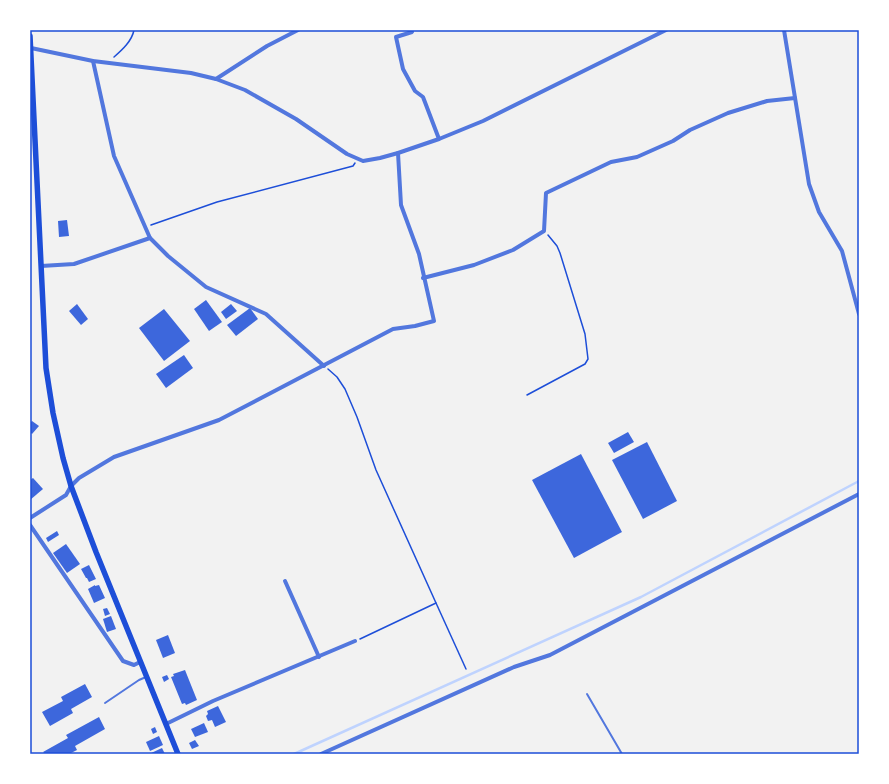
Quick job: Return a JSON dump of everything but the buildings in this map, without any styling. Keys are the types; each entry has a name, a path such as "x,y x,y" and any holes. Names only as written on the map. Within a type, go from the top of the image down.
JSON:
{"main road":[{"path":"30,36 46,368 53,413 71,486 93,546 178,754"}],"street":[{"path":"216,79 266,46 298,30"},
{"path":"411,30 412,32 396,37 403,69 415,91 422,97 439,139"},
{"path":"31,48 93,61 191,73 216,79 245,90 296,119 347,154 363,161 398,153 439,139 483,121 666,30"},
{"path":"784,30 809,184 819,212 842,250 859,314"},
{"path":"93,61 114,156 150,238 168,256 206,288 266,314 324,366"},
{"path":"424,278 474,265 513,250 544,231 546,193 611,162 637,157 673,141 690,130 728,113 767,101 795,98"},
{"path":"30,518 66,495 71,486 79,478 114,457 219,420 394,329 434,322 419,254 402,206 398,153"},
{"path":"40,266 74,264 150,238"},
{"path":"321,754 514,667 550,655 859,494"},
{"path":"30,525 123,661 134,665 140,662"},
{"path":"285,581 319,657"},
{"path":"166,724 213,701 355,641"}],"lane":[{"path":"105,703 139,680 146,677"},
{"path":"588,694 622,754"}],"path":[{"path":"108,62 124,49 134,30"},
{"path":"145,227 217,202 353,166 358,158"},
{"path":"527,395 585,364 588,359 585,334 560,253 557,246 544,231"},
{"path":"324,366 337,377 345,389 376,470 466,669"},
{"path":"355,641 436,603"}],"waterway":[{"path":"294,754 641,597 859,481"}]}
